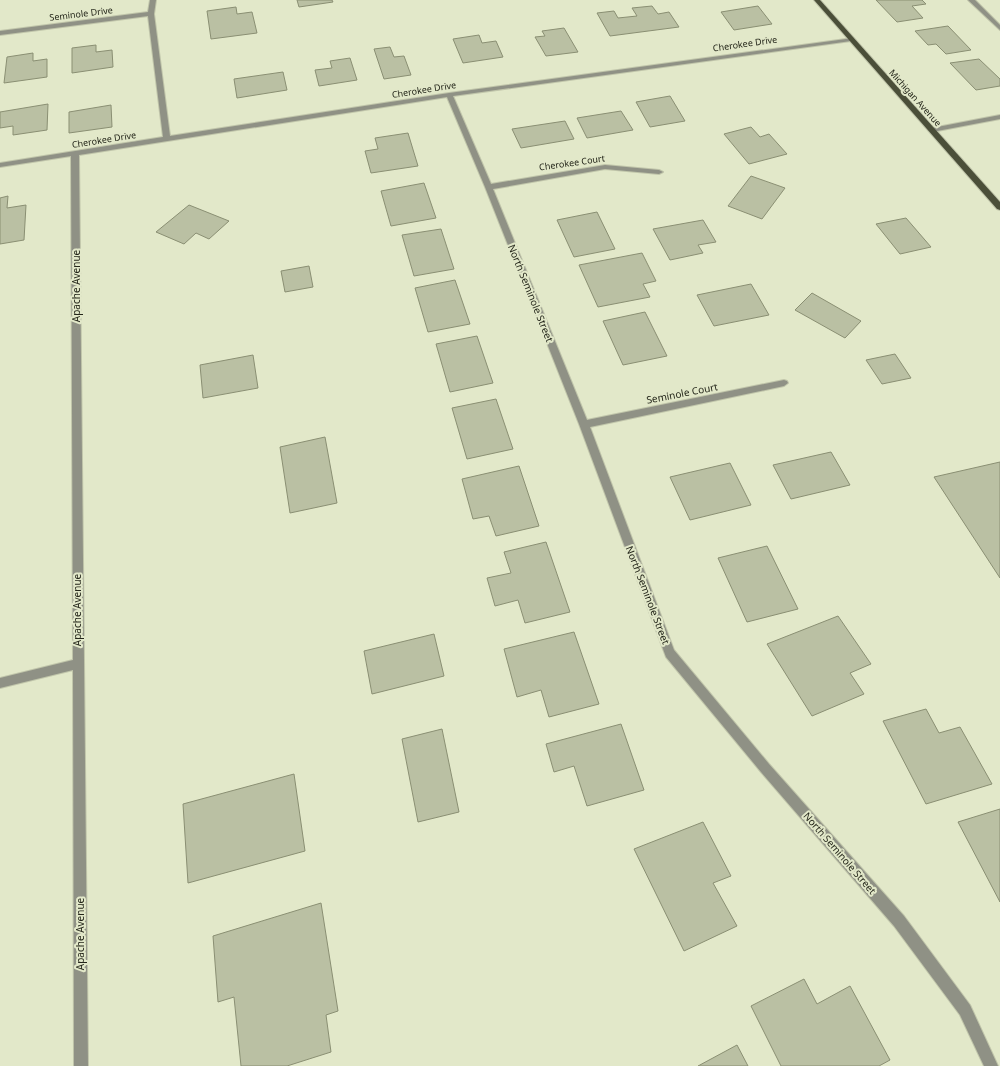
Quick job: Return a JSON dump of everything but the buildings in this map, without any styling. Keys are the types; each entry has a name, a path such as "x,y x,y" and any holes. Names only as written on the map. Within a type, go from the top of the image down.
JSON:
{"main road":[{"name":"Michigan Avenue","path":"817,0 1000,208"}],"street":[{"path":"153,0 151,14 167,139"},
{"path":"971,0 1000,28"},
{"name":"Seminole Drive","path":"0,33 151,14"},
{"name":"Cherokee Drive","path":"0,165 449,95 851,39"},
{"name":"North Seminole Street","path":"449,95 489,187 584,424 670,653 765,768 899,921 965,1010 991,1066"},
{"path":"932,130 1000,117"},
{"name":"Apache Avenue","path":"75,153 81,1066"},
{"name":"Cherokee Court","path":"489,187 605,167 660,172"},
{"name":"Seminole Court","path":"584,424 784,383"},
{"path":"0,683 78,664"}]}
